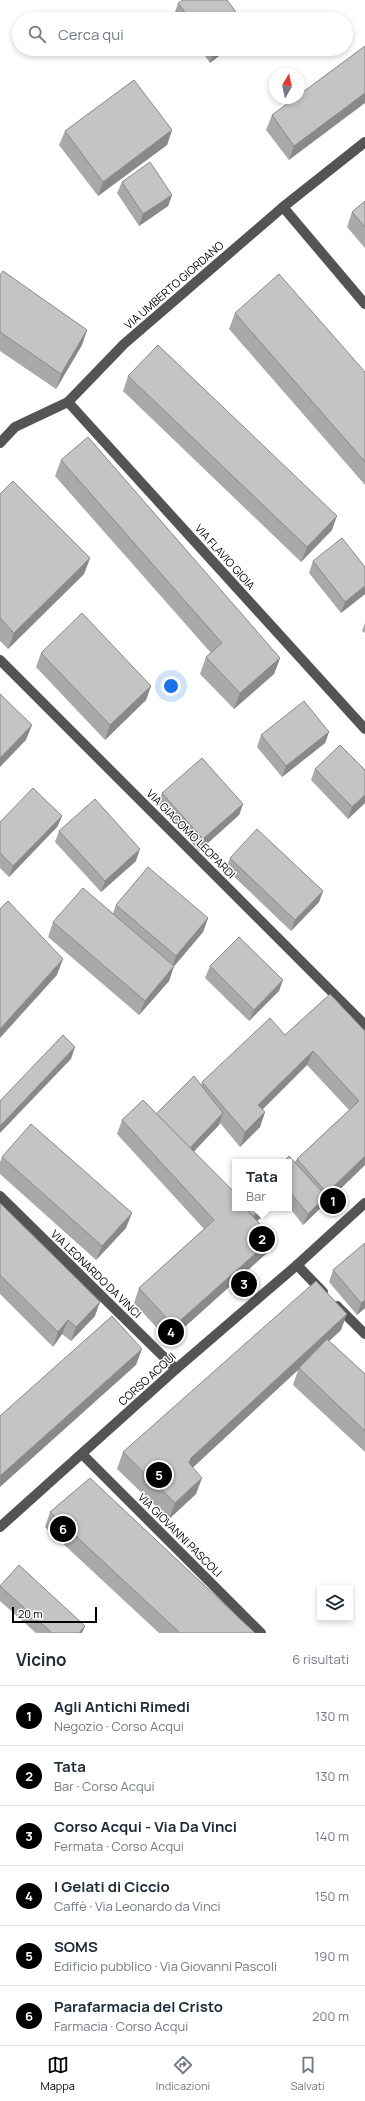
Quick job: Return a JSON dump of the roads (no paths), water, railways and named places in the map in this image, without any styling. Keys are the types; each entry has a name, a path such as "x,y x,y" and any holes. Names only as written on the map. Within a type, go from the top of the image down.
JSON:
{"street":[{"name":"VIA UMBERTO GIORDANO","path":"0,443 15,427 68,402 124,344 283,206 365,142"},
{"path":"283,206 365,304"},
{"name":"VIA FLAVIO GIOIA","path":"68,402 365,729"},
{"name":"VIA GIACOMO LEOPARDI","path":"0,660 365,1025"},
{"name":"VIA LEONARDO DA VINCI","path":"0,1196 176,1369"},
{"name":"CORSO ACQUI","path":"0,1528 176,1369 297,1264 365,1202"},
{"path":"297,1264 365,1334"},
{"name":"VIA GIOVANNI PASCOLI","path":"82,1454 261,1633"}],"place":[{"name":"Agli Antichi Rimedi","path":"333,1201"},
{"name":"Tata","path":"262,1239"},
{"name":"Corso Acqui - Via Da Vinci","path":"244,1284"},
{"name":"I Gelati di Ciccio","path":"171,1332"},
{"name":"SOMS","path":"159,1475"},
{"name":"Parafarmacia del Cristo","path":"63,1529"}]}
